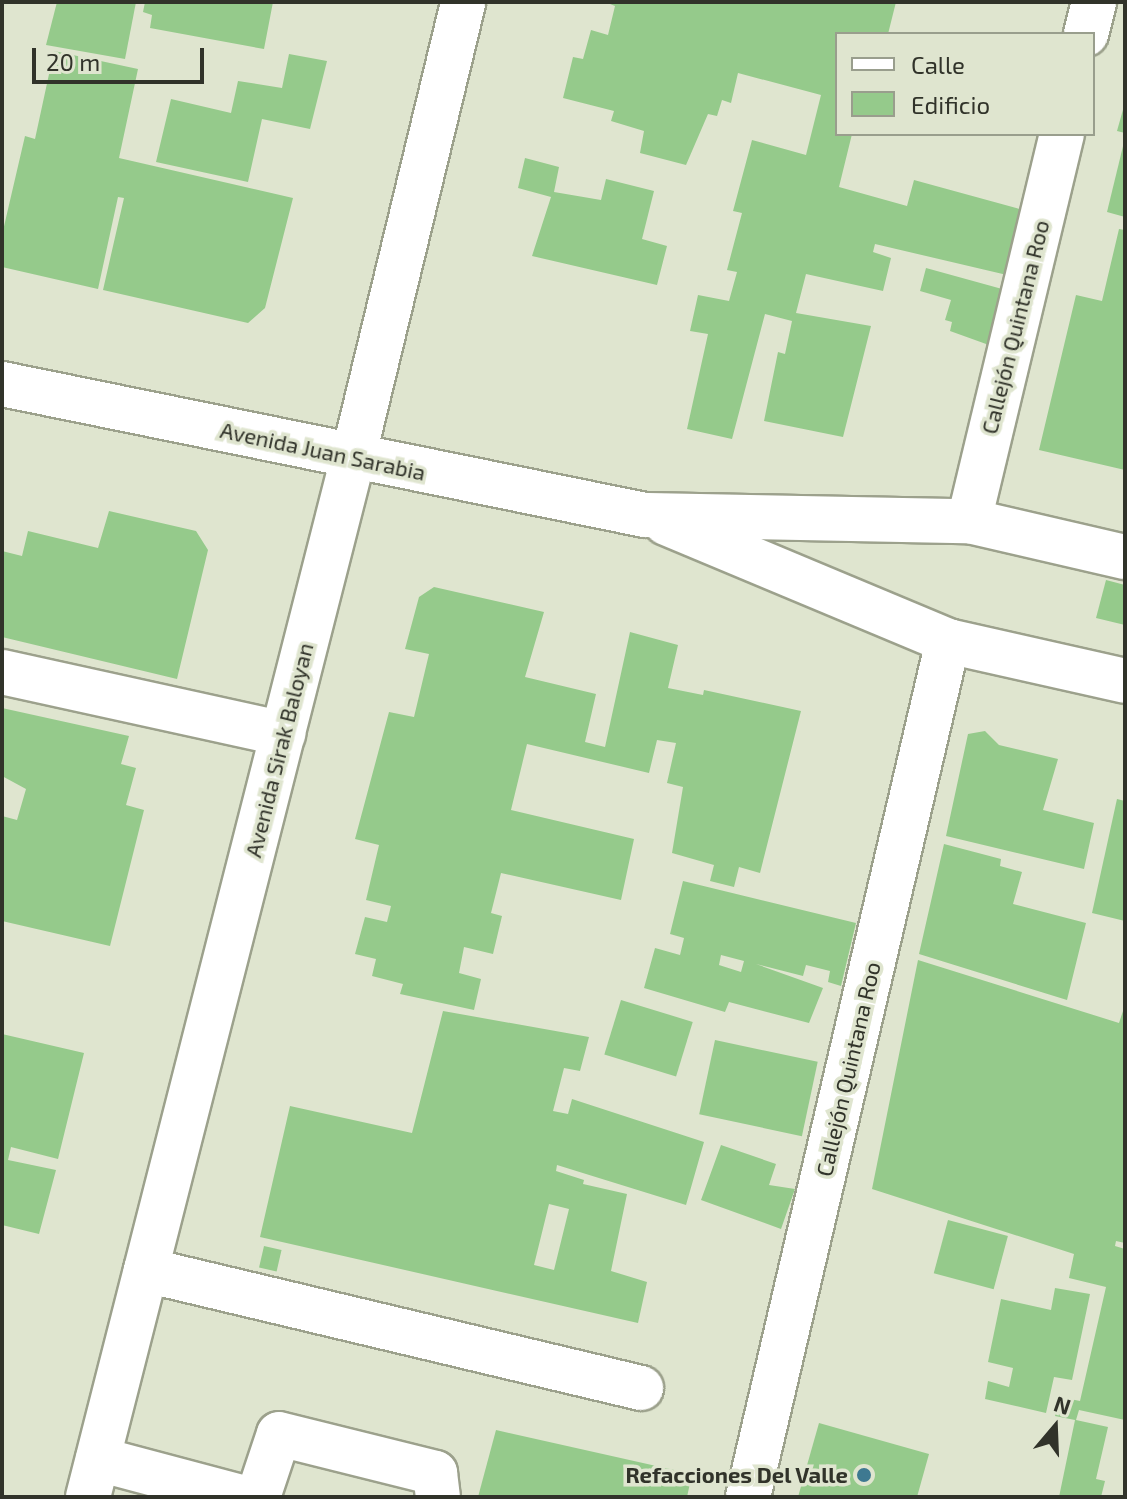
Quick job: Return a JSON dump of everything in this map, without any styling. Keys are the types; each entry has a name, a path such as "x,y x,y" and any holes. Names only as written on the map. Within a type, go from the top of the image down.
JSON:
{"street":[{"name":"Avenida Sirak Baloyan","path":"93,1478 353,458 463,2"},
{"path":"1086,32 1094,2"},
{"name":"Callejón Quintana Roo","path":"969,521 1062,136"},
{"name":"Avenida Juan Sarabia","path":"2,384 353,458 645,515 969,521 1125,557"},
{"name":"Avenida Juan Sarabia","path":"645,515 948,641 1125,681"},
{"name":"Callejón Quintana Roo","path":"748,1497 948,641"},
{"path":"2,672 283,734"},
{"path":"146,1270 641,1388"},
{"path":"258,1497 279,1434 435,1473 438,1497"},
{"path":"93,1478 241,1497"}],"building":[{"path":"57,2 136,2 125,59 46,45"},
{"path":"145,2 273,2 264,49 150,28 152,15 143,12"},
{"path":"605,2 896,2 888,32 835,32 835,136 852,136 839,187 907,206 914,180 1023,210 1007,275 875,244 873,252 891,258 883,291 806,274 796,313 871,326 843,437 764,421 778,352 785,354 792,321 765,314 732,439 687,429 708,334 690,331 698,295 729,301 737,272 727,270 742,213 733,211 752,140 806,155 821,95 738,73 731,103 722,100 717,116 708,114 686,165 640,153 644,131 611,121 614,111 563,98 573,57 583,59 591,30 608,35 615,6"},
{"path":"54,51 138,69 119,158 293,198 265,308 248,323 103,290 124,198 118,197 98,289 2,267 2,235 25,136 35,139"},
{"path":"289,54 327,61 310,129 262,119 248,182 156,162 171,99 231,113 238,81 282,88"},
{"path":"1125,106 1125,133 1117,131"},
{"path":"1125,142 1125,217 1107,212"},
{"path":"525,158 559,167 554,192 601,200 606,179 654,191 642,239 667,246 657,285 532,256 551,197 518,188"},
{"path":"1119,229 1125,230 1125,470 1039,450 1076,295 1102,301"},
{"path":"926,268 1013,292 1000,349 950,331 952,322 945,320 951,300 920,291"},
{"path":"109,511 196,531 208,550 177,679 2,637 2,551 22,556 28,531 98,548"},
{"path":"1106,580 1125,585 1125,625 1096,618"},
{"path":"434,587 544,612 525,677 596,694 585,742 605,747 630,632 678,645 668,688 703,695 704,690 801,711 760,873 739,867 734,887 710,881 714,865 672,853 683,787 667,783 676,743 657,740 649,773 527,744 511,810 634,839 621,900 501,873 491,913 502,916 493,954 464,947 459,973 481,979 474,1010 400,994 403,984 372,976 376,959 355,954 365,917 387,922 391,906 366,900 379,845 355,839 389,712 414,717 429,654 405,649 419,597"},
{"path":"2,708 129,736 121,764 136,768 126,805 144,810 110,946 2,921 2,816 17,820 26,789 2,776"},
{"path":"985,731 999,745 1058,759 1043,810 1094,823 1084,869 946,836 968,734"},
{"path":"1117,799 1125,801 1125,921 1092,913"},
{"path":"944,844 1001,859 1000,866 1022,872 1013,904 1086,923 1067,1000 919,954"},
{"path":"683,881 856,923 841,986 828,982 830,971 806,965 803,976 756,964 823,988 809,1023 729,1002 725,1012 644,988 655,948 680,955 684,938 670,934","holes":["721,955 744,961 741,972 719,965"]},
{"path":"918,960 1119,1023 1125,1005 1125,1243 1116,1241 1115,1246 1125,1249 1125,1420 1079,1410 1076,1420 1108,1427 1096,1479 1105,1481 1101,1497 1059,1497 1075,1420 1055,1416 1060,1397 1080,1401 1106,1287 1069,1278 1074,1254 872,1189"},
{"path":"621,1000 693,1022 676,1076 604,1055"},
{"path":"443,1011 589,1037 580,1071 564,1068 553,1111 568,1114 572,1099 704,1142 686,1205 557,1165 556,1171 584,1180 583,1184 627,1194 611,1271 647,1282 638,1323 260,1237 290,1106 412,1133","holes":["549,1204 569,1209 554,1270 534,1265"]},
{"path":"2,1034 84,1053 58,1159 11,1147 8,1160 56,1170 39,1234 2,1225"},
{"path":"715,1040 818,1062 802,1136 699,1114"},
{"path":"721,1145 776,1164 769,1185 795,1189 781,1229 701,1200"},
{"path":"948,1220 1008,1236 994,1289 934,1273"},
{"path":"264,1246 282,1250 277,1271 259,1267"},
{"path":"1055,1288 1090,1294 1072,1380 1054,1377 1046,1413 985,1399 988,1381 1009,1387 1013,1368 988,1362 1001,1299 1051,1310"},
{"name":"Refacciones Del Valle","path":"819,1423 929,1454 917,1497 798,1497"},
{"path":"496,1430 692,1474 687,1497 478,1497"}],"place":[{"name":"Refacciones Del Valle","path":"864,1475"}]}
